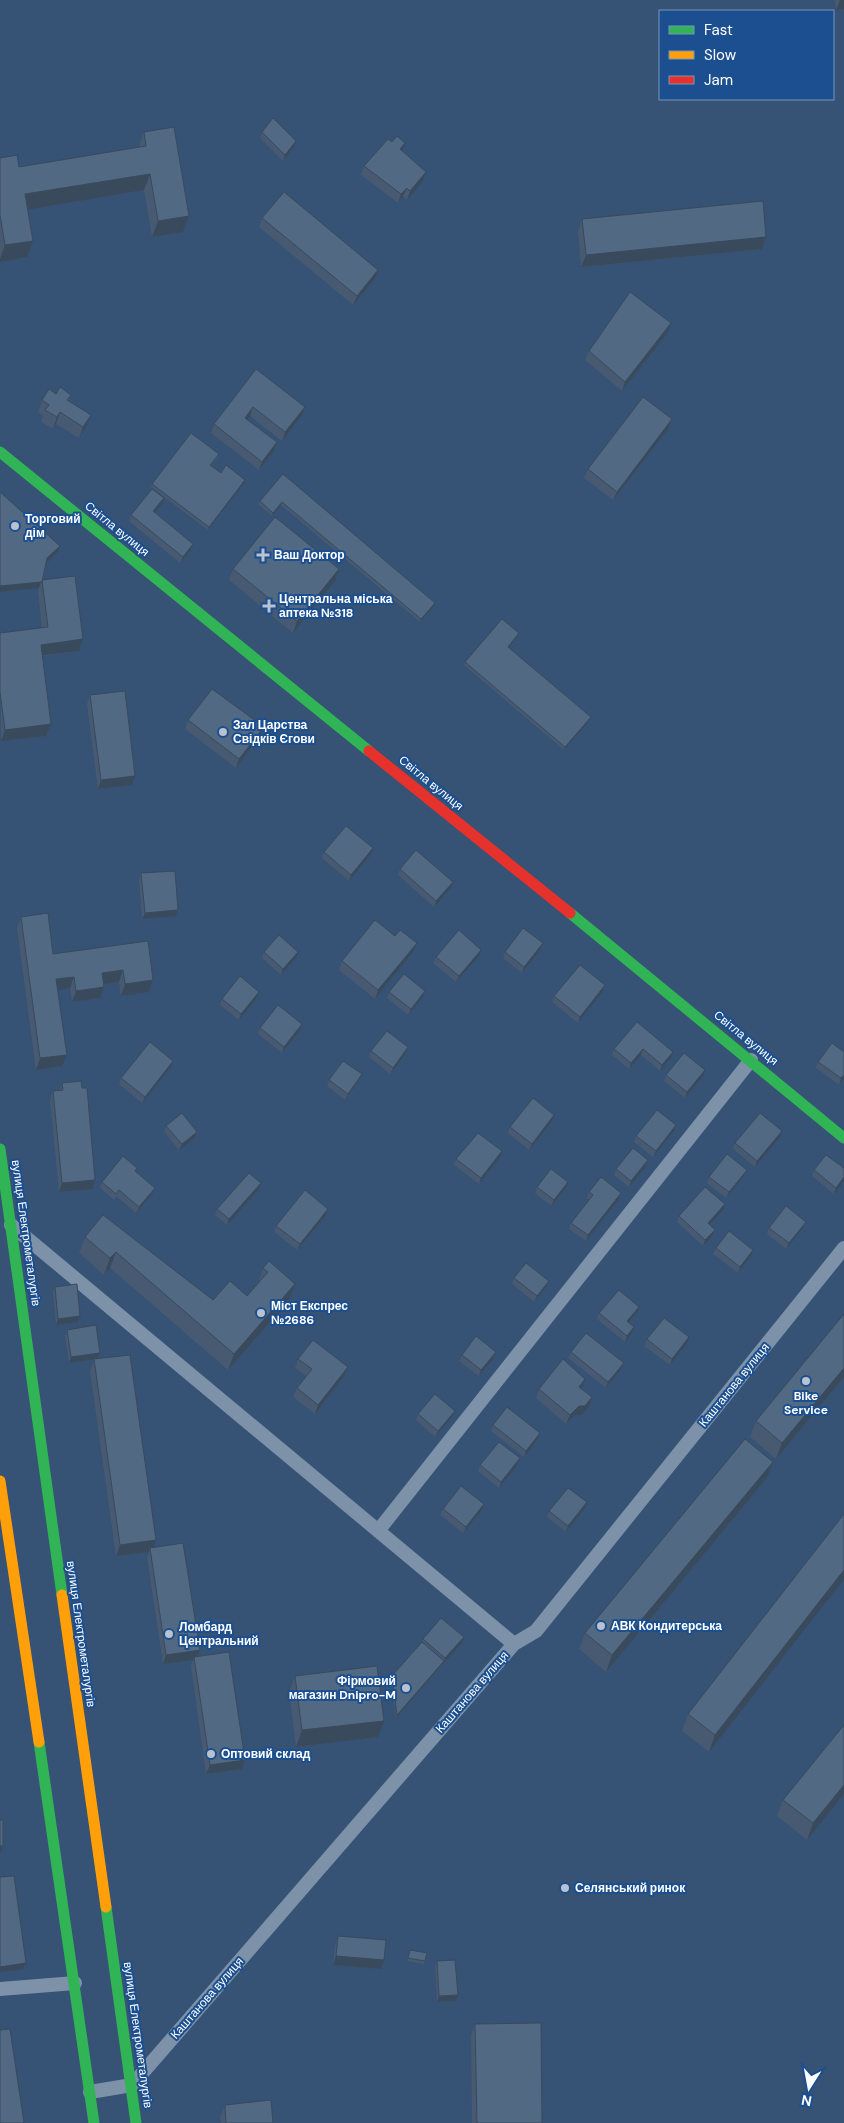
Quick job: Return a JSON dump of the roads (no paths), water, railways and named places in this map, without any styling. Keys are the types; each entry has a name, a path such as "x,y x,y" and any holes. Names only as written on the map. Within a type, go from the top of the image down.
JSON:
{"main road":[{"name":"Світла вулиця","path":"0,452 752,1060 844,1138"},
{"name":"вулиця Електрометалургів","path":"0,1149 136,2123"},
{"path":"0,1481 94,2123"}],"street":[{"path":"378,1531 752,1060"},
{"path":"10,1225 514,1644"},
{"name":"Каштанова вулиця","path":"132,2085 514,1644 536,1631 844,1248"},
{"path":"0,1989 75,1983"},
{"path":"90,2092 132,2085"}],"place":[{"name":"Торговий дім","path":"15,526"},
{"name":"Ваш Доктор","path":"263,555"},
{"name":"Центральна міська аптека №318","path":"269,606"},
{"name":"Зал Царства Свідків Єгови","path":"223,732"},
{"name":"Міст Експрес №2686","path":"261,1313"},
{"name":"Bike Service","path":"806,1381"},
{"name":"АВК Кондитерська","path":"601,1626"},
{"name":"Ломбард Центральний","path":"169,1634"},
{"name":"Фірмовий магазин Dnipro-M","path":"406,1688"},
{"name":"Оптовий склад","path":"211,1754"},
{"name":"Селянський ринок","path":"565,1888"}]}
